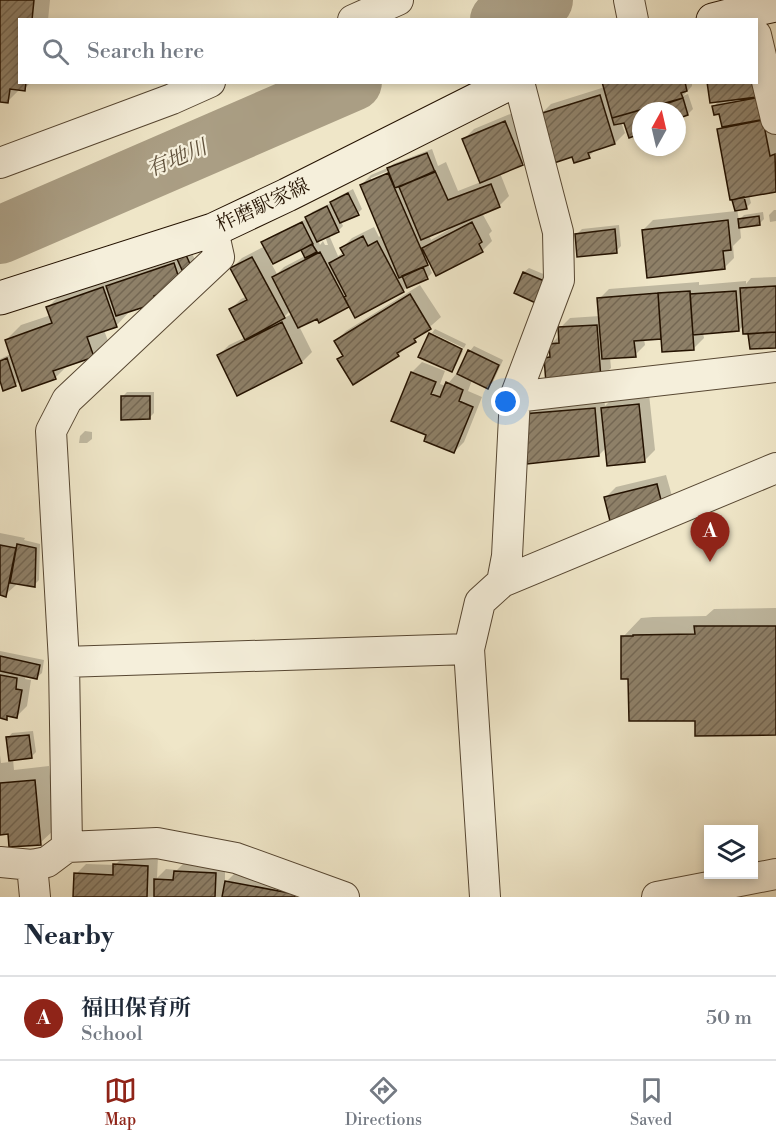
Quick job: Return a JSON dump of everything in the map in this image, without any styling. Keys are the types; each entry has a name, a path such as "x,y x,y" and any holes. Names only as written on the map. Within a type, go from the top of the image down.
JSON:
{"main road":[{"path":"744,18 759,17"},
{"name":"柞磨駅家線","path":"0,298 213,230 508,84"}],"street":[{"path":"358,18 398,0"},
{"path":"628,0 632,18"},
{"path":"759,17 776,119"},
{"path":"0,163 172,99 206,84"},
{"path":"502,582 507,556 515,397 559,280 558,232 520,84"},
{"path":"67,848 64,662 51,430 68,400 219,257 213,230"},
{"path":"515,397 776,367"},
{"path":"486,897 469,649 480,602 502,582 776,468"},
{"path":"64,662 469,649"},
{"path":"0,862 32,865 47,862 67,848 157,843 236,858 344,897"},
{"path":"32,865 35,897"},
{"path":"657,897 776,873"}],"building":[{"path":"0,0 34,0 32,18 18,18 18,84 26,84 25,91 10,89 8,103 0,102"},
{"path":"603,84 685,84 687,91 681,93 683,98 669,102 632,102 632,112 612,118"},
{"path":"707,84 755,84 757,97 710,103"},
{"path":"600,95 615,144 588,153 590,158 574,163 572,157 554,163 539,114"},
{"path":"761,97 765,119 722,127 719,114 714,115 712,106"},
{"path":"683,98 684,102 671,102"},
{"path":"632,112 632,137 629,138 624,123 614,125 612,118"},
{"path":"763,120 770,156 775,154 776,192 730,200 717,129"},
{"path":"505,121 523,165 480,183 462,139"},
{"path":"427,153 435,172 395,188 387,168"},
{"path":"435,171 448,200 491,184 500,207 421,240 399,187"},
{"path":"388,173 428,265 399,278 360,185"},
{"path":"348,193 359,215 340,223 330,202"},
{"path":"744,197 747,209 735,211 732,200"},
{"path":"327,206 339,232 317,242 305,217"},
{"path":"759,216 760,225 739,228 738,219"},
{"path":"728,220 731,250 723,251 725,269 647,278 642,230"},
{"path":"302,222 313,244 273,264 261,242"},
{"path":"472,222 482,242 479,244 483,252 436,276 422,248"},
{"path":"615,229 617,253 577,257 575,234"},
{"path":"363,236 368,246 377,241 404,292 355,318 329,263 344,255 340,248"},
{"path":"312,244 317,252 305,258 301,250"},
{"path":"320,252 349,307 319,323 317,319 298,328 272,277"},
{"path":"186,255 191,266 182,270 177,259"},
{"path":"252,257 285,318 245,340 229,309 247,300 230,268"},
{"path":"174,263 180,281 169,291 154,296 157,303 116,316 106,286"},
{"path":"423,267 428,279 407,288 402,276"},
{"path":"523,272 549,283 540,305 514,293"},
{"path":"776,286 776,332 743,334 740,288"},
{"path":"103,287 117,327 87,337 94,357 53,371 56,379 22,391 5,340 52,323 46,307"},
{"path":"690,291 694,350 662,352 658,293"},
{"path":"736,291 739,331 693,335 690,294"},
{"path":"658,293 661,339 634,341 636,357 602,359 597,298"},
{"path":"410,294 431,329 414,339 416,342 397,353 399,356 353,385 337,359 343,356 334,341"},
{"path":"282,322 302,363 237,396 217,355"},
{"path":"597,325 601,379 546,383 544,358 550,357 549,344 559,343 558,327"},
{"path":"776,332 776,348 750,349 748,334"},
{"path":"429,333 462,349 452,372 418,357"},
{"path":"468,350 499,365 488,389 457,374"},
{"path":"7,358 16,386 3,391 0,381 0,361"},
{"path":"411,372 436,382 431,394 440,397 446,382 463,390 459,401 473,407 454,453 424,441 426,435 391,421"},
{"path":"121,396 150,396 150,419 121,420"},
{"path":"639,404 645,462 607,466 601,408"},
{"path":"595,408 599,456 527,464 522,414"},
{"path":"657,484 663,508 610,521 604,497"},
{"path":"17,544 36,548 35,587 10,583"},
{"path":"0,545 16,548 6,597 0,595"},
{"path":"694,626 776,626 776,735 695,736 695,721 629,721 628,679 621,679 621,636 695,634"},
{"path":"0,656 40,665 37,679 0,671"},
{"path":"0,675 17,678 16,689 22,690 17,718 7,716 7,720 0,718"},
{"path":"29,735 32,758 9,761 6,737"},
{"path":"35,780 41,845 9,847 8,834 0,835 0,783"},
{"path":"113,864 148,866 147,897 73,897 74,873 113,875"},
{"path":"174,871 216,873 215,897 154,897 154,879 173,880"},
{"path":"225,881 295,894 295,897 222,897"}],"waterway":[{"name":"有地川","path":"504,18 544,0"},
{"name":"有地川","path":"0,235 348,84"}],"place":[{"name":"福田保育所","path":"710,562"}]}
